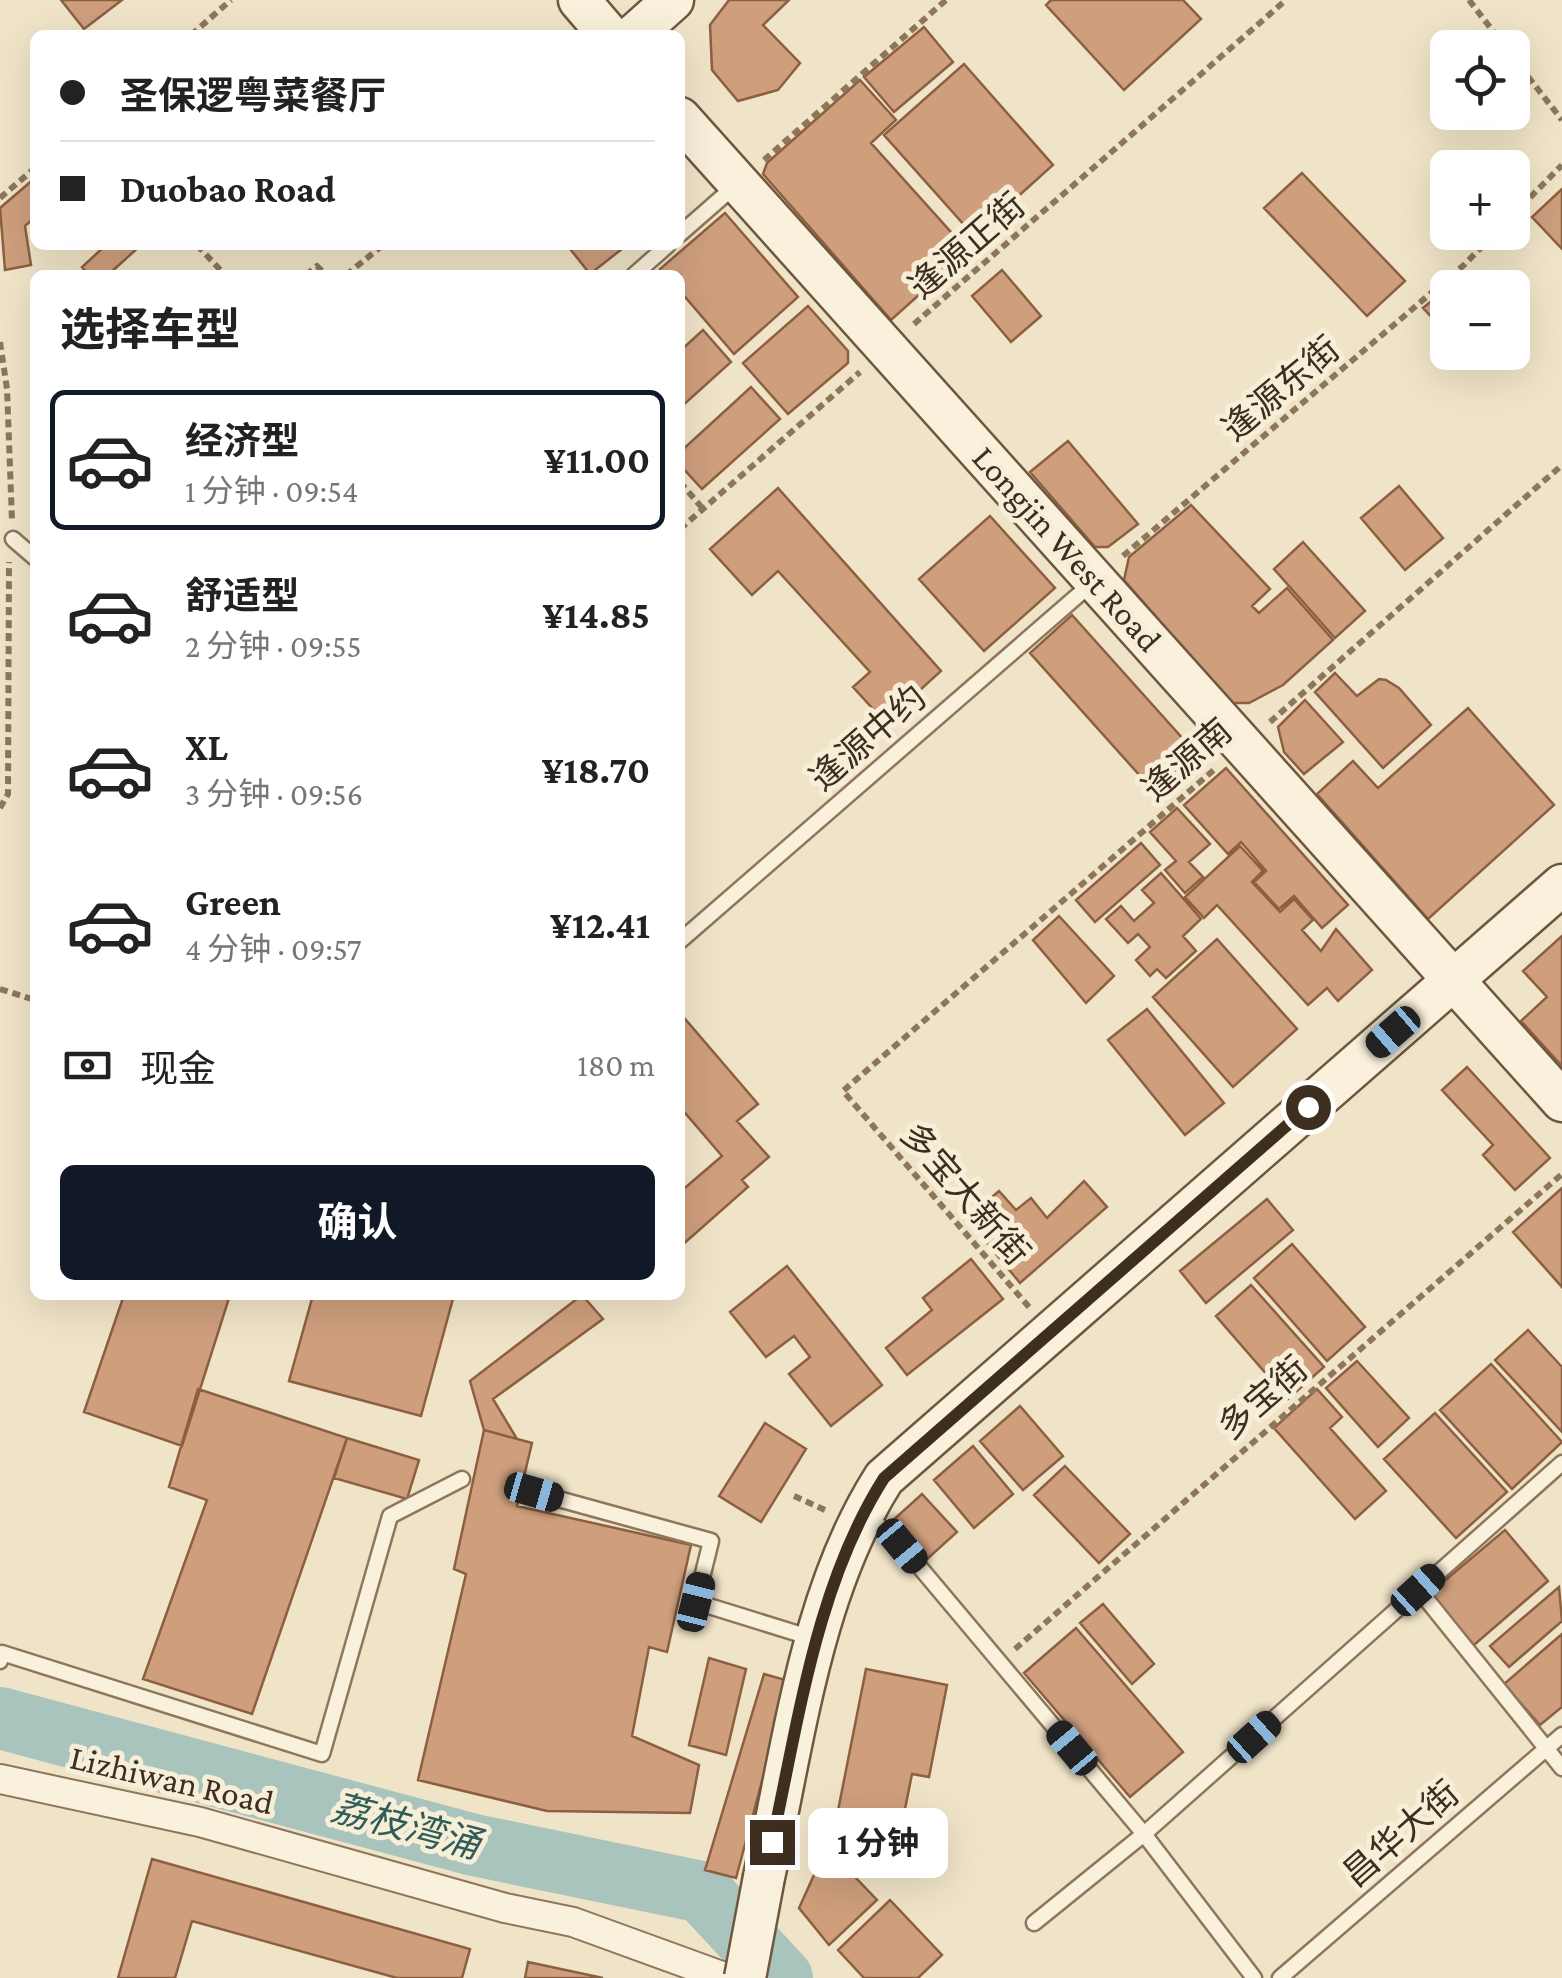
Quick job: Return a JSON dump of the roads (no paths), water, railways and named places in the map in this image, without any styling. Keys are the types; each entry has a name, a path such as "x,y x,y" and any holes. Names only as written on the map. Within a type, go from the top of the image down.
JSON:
{"street":[{"path":"579,0 605,30"},
{"path":"640,30 673,0"},
{"name":"Longjin West Road","path":"685,124 1562,1101"},
{"path":"745,1978 818,1640 852,1514 909,1453 1562,885"},
{"name":"Lizhiwan Road","path":"0,1779 200,1822 505,1908 573,1922 727,1978"}],"lane":[{"path":"685,230 737,184"},
{"path":"640,270 662,250"},
{"path":"13,540 30,554"},
{"name":"逢源中约","path":"685,937 1095,580"},
{"path":"1034,1923 1144,1834 1562,1463"},
{"path":"0,1661 2,1653 322,1754 390,1516 462,1480"},
{"path":"534,1492 711,1542 696,1602 818,1640"},
{"path":"852,1514 902,1546 1144,1834 1254,1978"},
{"path":"1418,1590 1562,1768"},
{"name":"昌华大街","path":"1280,1978 1562,1735"}],"waterway":[{"name":"荔枝湾涌","path":"0,1718 474,1845 702,1892 782,1978"}]}
